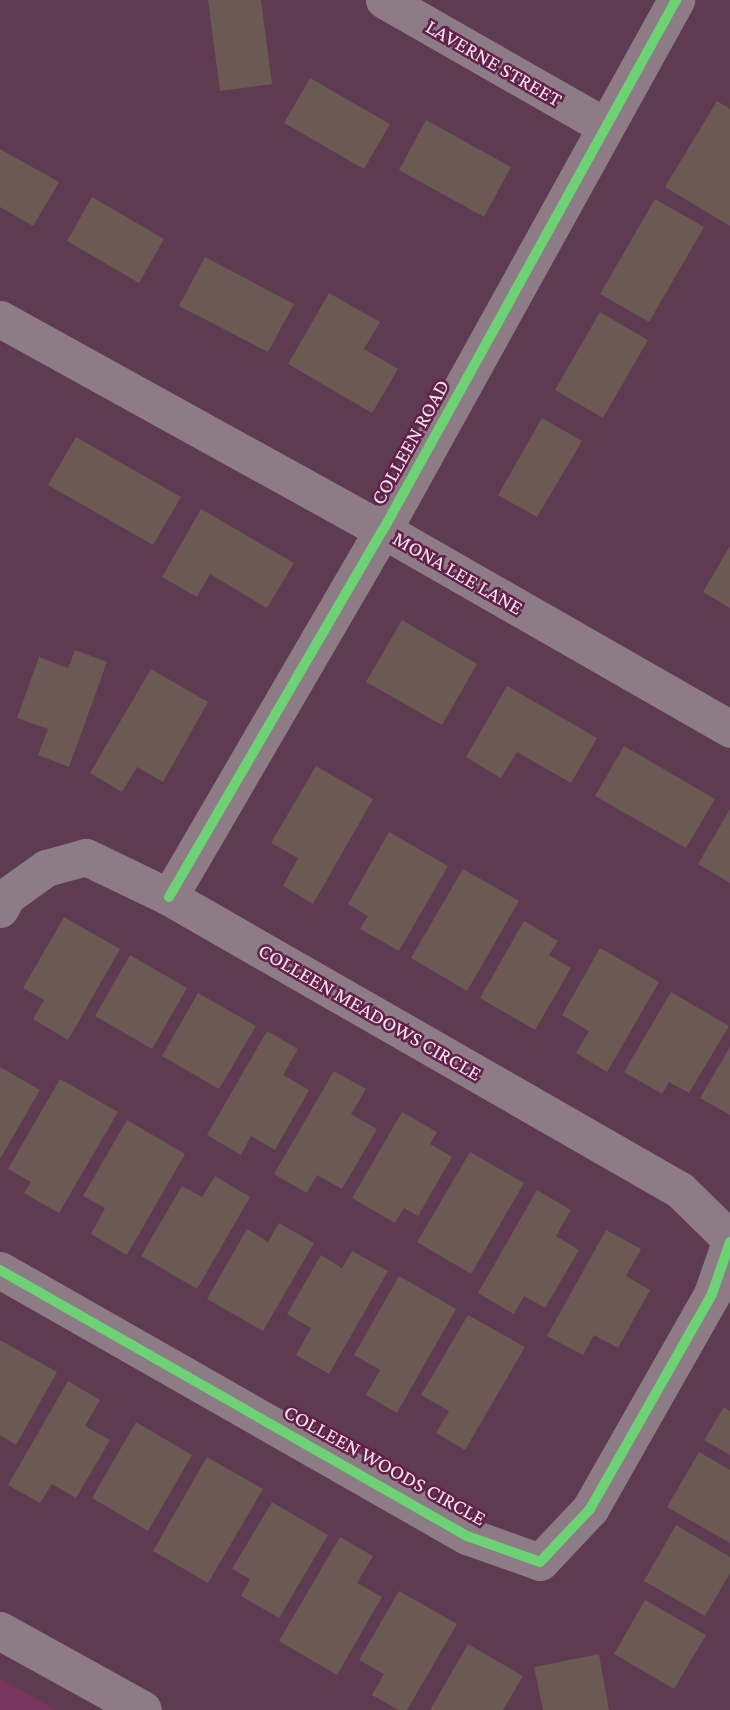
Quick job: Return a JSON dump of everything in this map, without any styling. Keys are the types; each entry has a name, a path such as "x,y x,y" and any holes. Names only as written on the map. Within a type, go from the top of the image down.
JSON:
{"street":[{"name":"LAVERNE STREET","path":"384,0 605,126"},
{"name":"COLLEEN ROAD","path":"169,897 383,530 676,0"},
{"name":"MONA LEE LANE","path":"0,318 383,530 730,729"},
{"name":"COLLEEN MEADOWS CIRCLE","path":"0,909 7,896 46,868 86,857 169,897 680,1190 730,1241"},
{"name":"COLLEEN WOODS CIRCLE","path":"0,1270 467,1536 540,1562 590,1509 712,1294 730,1241"},
{"path":"0,1631 143,1710"}],"shaded area":[{"path":"0,1678 56,1710 0,1710"}],"building":[{"path":"208,0 261,0 272,84 220,91"},
{"path":"310,78 390,124 364,169 284,123"},
{"path":"717,101 730,109 730,226 665,187"},
{"path":"426,120 511,167 484,217 399,170"},
{"path":"0,149 59,182 33,226 0,207"},
{"path":"92,197 164,239 139,283 67,241"},
{"path":"655,199 704,227 649,322 600,294"},
{"path":"205,257 294,304 268,352 179,306"},
{"path":"329,293 380,322 364,349 398,369 372,413 288,364"},
{"path":"600,312 648,340 603,418 555,390"},
{"path":"542,418 582,441 537,517 498,495"},
{"path":"76,437 181,497 153,545 48,485"},
{"path":"201,509 294,563 267,608 210,574 197,597 162,577"},
{"path":"730,546 730,608 703,592"},
{"path":"402,620 477,664 442,725 366,682"},
{"path":"75,650 107,662 69,767 38,755 48,729 17,718 39,657 68,668"},
{"path":"151,669 208,702 163,782 137,767 122,792 90,773"},
{"path":"507,686 597,738 571,783 517,752 501,778 466,757"},
{"path":"624,746 715,799 686,848 595,796"},
{"path":"316,766 373,799 313,904 283,886 298,858 271,843"},
{"path":"730,809 730,883 698,864"},
{"path":"389,832 448,866 399,951 360,929 368,916 348,904"},
{"path":"463,869 519,901 467,991 411,958"},
{"path":"64,917 120,949 68,1040 33,1019 44,1000 23,988"},
{"path":"524,921 558,941 549,955 571,968 535,1030 480,998"},
{"path":"600,948 659,982 607,1072 576,1053 589,1031 562,1015"},
{"path":"130,955 187,988 152,1049 95,1016"},
{"path":"671,992 729,1026 689,1093 669,1082 662,1094 624,1072"},
{"path":"198,993 256,1026 219,1089 162,1056"},
{"path":"267,1031 298,1049 283,1075 309,1090 275,1150 251,1136 241,1155 207,1135"},
{"path":"730,1047 730,1115 700,1098"},
{"path":"0,1067 40,1090 0,1159"},
{"path":"334,1071 366,1089 351,1114 377,1129 342,1189 317,1175 307,1193 274,1174"},
{"path":"60,1079 118,1112 59,1213 24,1193 31,1182 8,1169"},
{"path":"402,1112 437,1132 430,1144 452,1157 418,1216 404,1208 395,1223 352,1198"},
{"path":"127,1120 185,1154 127,1255 91,1234 105,1208 83,1196"},
{"path":"470,1152 524,1183 471,1274 417,1242"},
{"path":"215,1176 250,1197 197,1289 141,1256 182,1186 202,1197"},
{"path":"537,1190 571,1210 556,1236 579,1250 545,1308 524,1296 514,1314 478,1293"},
{"path":"279,1223 314,1243 263,1331 207,1299 247,1229 268,1242"},
{"path":"606,1230 641,1249 626,1276 650,1290 618,1348 594,1335 583,1355 547,1336"},
{"path":"352,1251 388,1271 329,1374 296,1355 311,1328 287,1314 321,1255 342,1268"},
{"path":"399,1276 456,1309 397,1413 366,1395 380,1370 354,1355"},
{"path":"468,1315 525,1347 465,1450 436,1433 449,1411 421,1395"},
{"path":"0,1340 57,1372 16,1445 0,1435"},
{"path":"68,1381 100,1400 85,1426 110,1440 76,1498 52,1484 40,1503 8,1485"},
{"path":"724,1407 730,1411 730,1455 704,1440"},
{"path":"136,1422 192,1455 148,1531 92,1498"},
{"path":"699,1452 730,1470 730,1543 667,1507"},
{"path":"207,1457 263,1489 208,1583 153,1551"},
{"path":"272,1502 328,1535 279,1618 241,1596 250,1579 232,1569"},
{"path":"676,1525 730,1557 730,1573 705,1616 644,1581"},
{"path":"340,1537 373,1556 357,1583 382,1597 337,1675 279,1641"},
{"path":"399,1591 457,1624 407,1710 398,1710 372,1695 384,1674 359,1660"},
{"path":"645,1600 706,1635 674,1689 614,1654"},
{"path":"468,1644 523,1676 503,1710 430,1710"},
{"path":"599,1654 609,1710 543,1710 534,1667"}],"cycle path":[{"path":"169,897 383,530 676,0"},
{"path":"0,1270 467,1536 540,1562 590,1509 712,1294 730,1242"}]}
